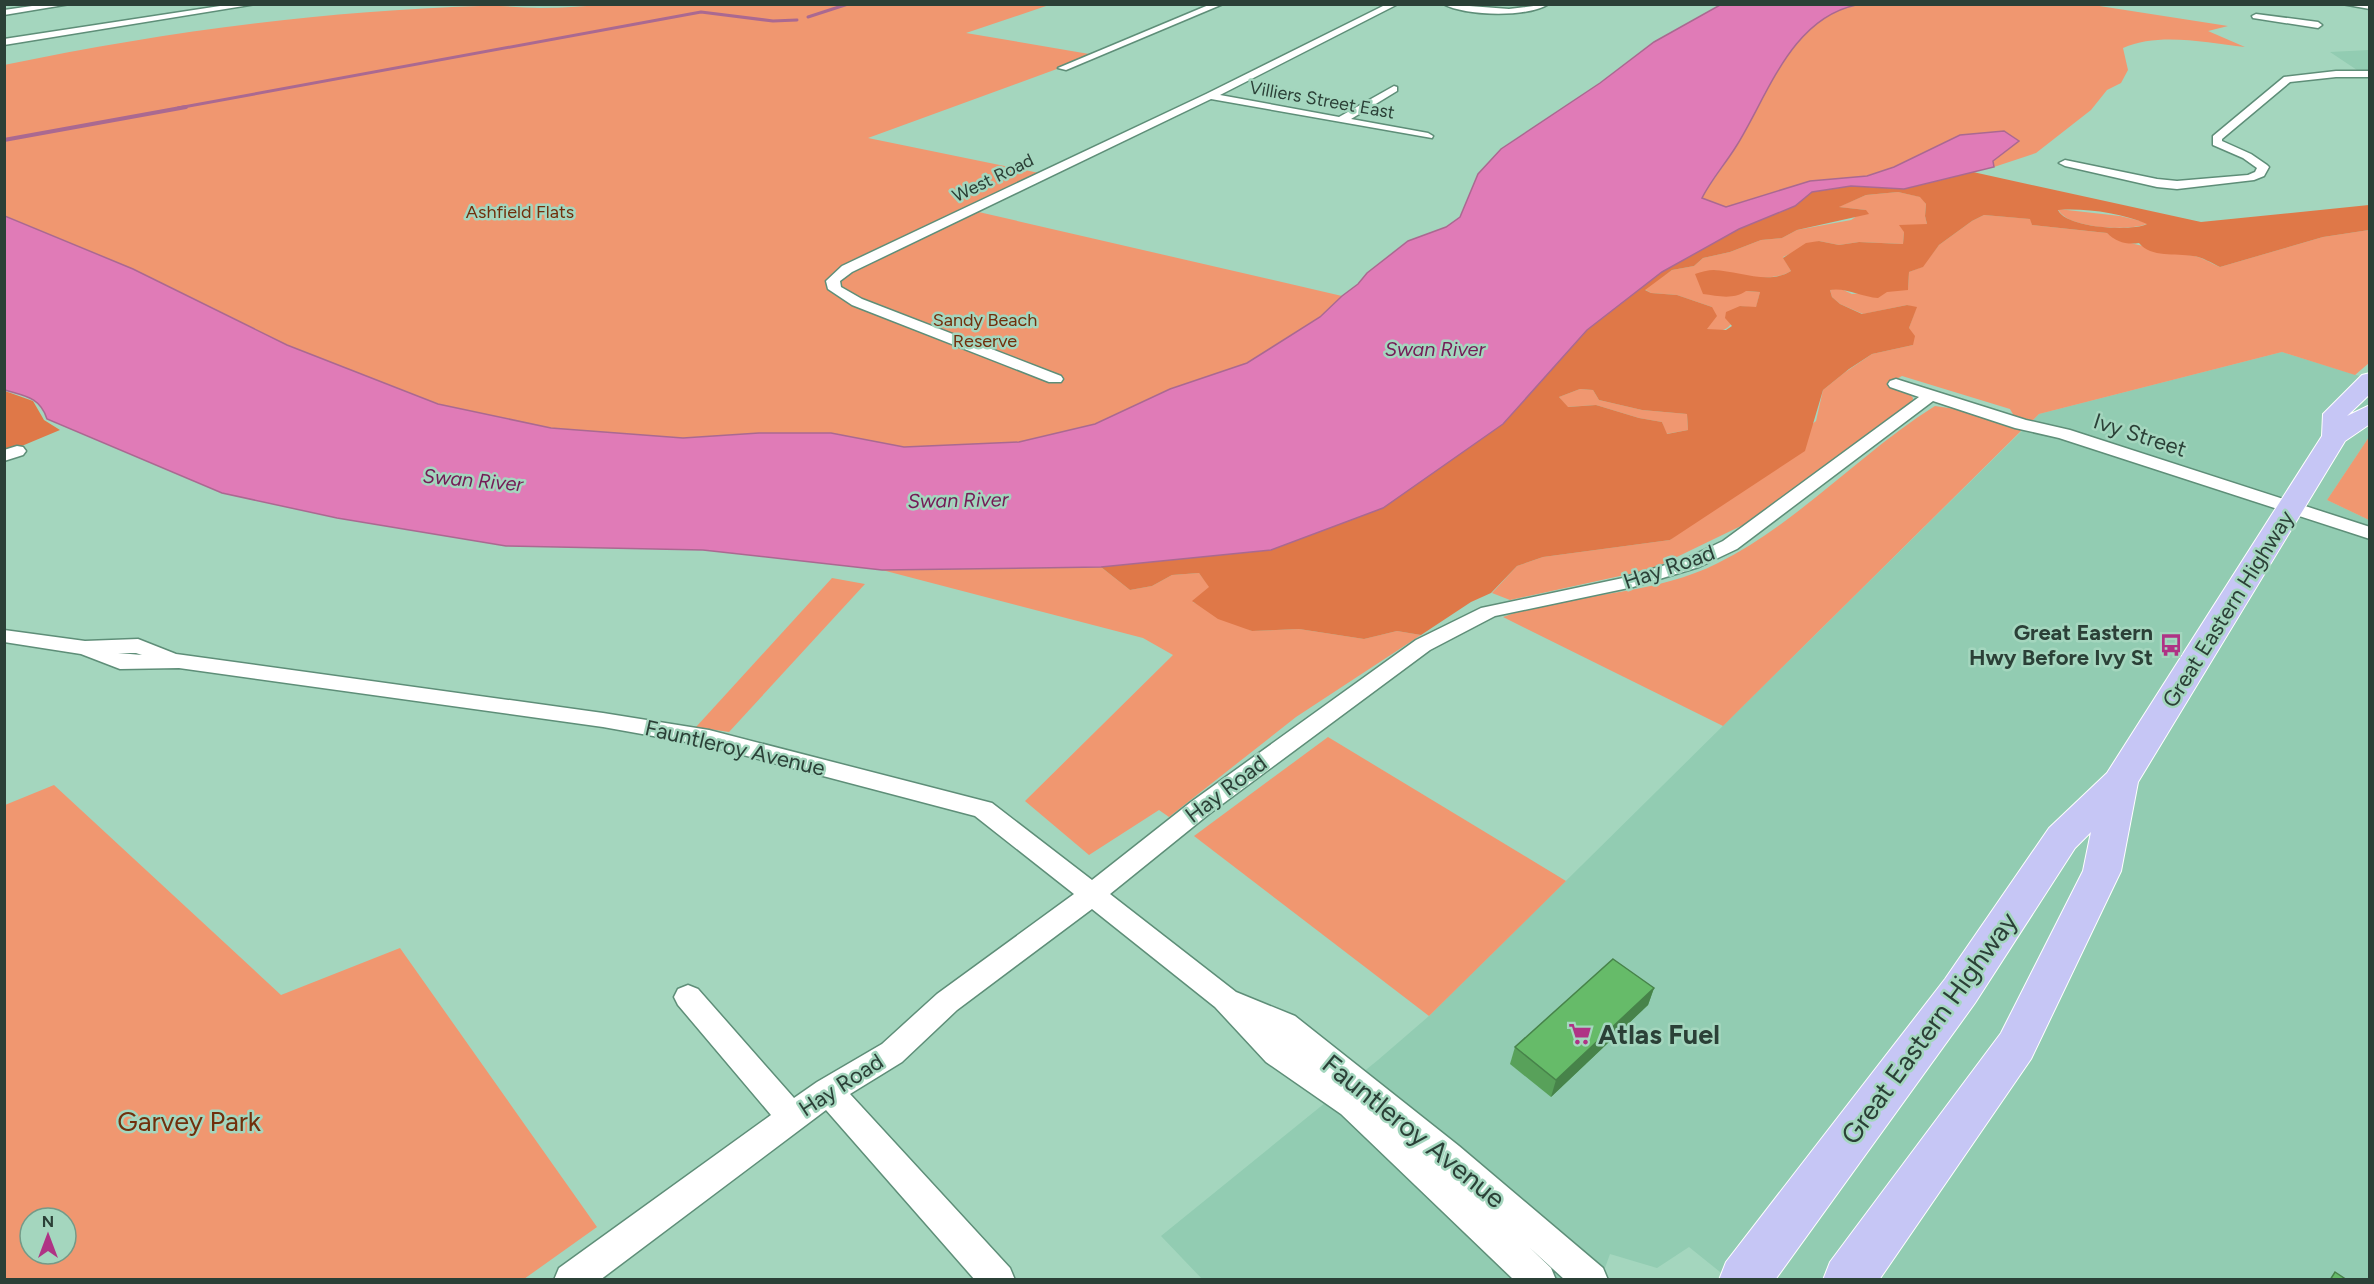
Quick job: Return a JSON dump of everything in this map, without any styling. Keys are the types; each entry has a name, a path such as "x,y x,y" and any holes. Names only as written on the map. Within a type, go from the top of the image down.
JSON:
{"highway":[{"name":"Great Eastern Highway","path":"2335,436 2335,414 2370,380"},
{"name":"Great Eastern Highway","path":"1744,1280 1960,991 2062,838 2120,782 2335,436 2370,412"},
{"name":"Great Eastern Highway","path":"1848,1280 2016,1046 2102,871 2120,782"}],"street":[{"path":"4,13 66,4"},
{"path":"4,42 252,4"},
{"path":"1063,68 1219,4"},
{"name":"West Road","path":"1054,379 857,302 835,289 833,282 837,275 854,265 1210,96 1394,4"},
{"path":"1447,4 1523,12 1545,4"},
{"path":"2346,4 2370,7"},
{"path":"2273,8 2253,18 2318,25"},
{"path":"108,13 126,24"},
{"path":"2065,163 2157,183 2177,185 2250,178 2260,174 2263,167 2217,142 2217,138 2241,117 2287,79 2336,74 2370,74"},
{"path":"1341,120 1394,88"},
{"name":"Villiers Street East","path":"1210,96 1428,136"},
{"name":"Ivy Street","path":"1896,384 2021,424 2064,434 2370,533"},
{"name":"Hay Road","path":"572,1280 791,1117 828,1091 891,1053 947,1002 1093,894 1200,808 1423,645 1488,612 1626,583 1673,570 1730,545 1930,396"},
{"name":"Fauntleroy Avenue","path":"4,636 85,648 120,662 179,661 592,718 709,738 983,809 1225,999 1276,1053 1352,1104 1539,1280"},
{"path":"688,997 791,1117"},
{"name":"Fauntleroy Avenue","path":"1225,999 1285,1026 1448,1156 1592,1280"},
{"path":"828,1091 998,1280"}],"shaded area":[{"path":"2369,50 2369,73 2360,72 2330,52"},
{"path":"1973,172 2201,222 2369,205 2369,230 2323,237 2220,267 2196,257 2150,251 2139,243 2122,242 2107,233 2032,225 2030,219 1984,215 1939,245 1923,267 1909,272 1908,290 1887,292 1878,298 1836,289 1830,290 1832,297 1840,304 1862,314 1907,305 1917,307 1909,328 1915,336 1913,345 1872,354 1823,390 1805,451 1670,540 1543,557 1517,566 1491,593 1471,602 1421,635 1397,631 1364,639 1299,629 1252,631 1218,619 1192,601 1209,587 1199,573 1172,575 1152,586 1130,590 1101,567 1271,550 1503,424 1587,330 1662,272 1739,229 1795,206 1812,192 1851,186 1904,189","holes":["1898,192 1920,197 1926,204 1927,224 1899,225 1904,232 1903,244 1859,242 1839,245 1819,241 1806,243 1783,258 1791,271 1773,277 1714,270 1695,274 1703,294 1725,297 1736,296 1746,291 1760,292 1756,307 1740,306 1726,312 1725,318 1732,326 1726,330 1707,329 1717,316 1712,307 1677,295 1651,293 1645,290 1672,270 1694,266 1703,258 1730,252 1761,240 1782,238 1797,230 1869,214 1866,210 1839,207 1866,195","2058,210 2103,212 2147,224 2127,228 2100,227 2073,221 2063,216","1580,389 1593,390 1599,400 1642,410 1687,414 1688,430 1667,434 1662,422 1639,418 1596,405 1568,407 1559,397"]},
{"path":"2282,352 2369,379 2369,437 2327,500 2369,520 2369,1279 1730,1280 1689,1247 1657,1268 1610,1254 1601,1279 1203,1280 1161,1236 1429,1016 2039,414"},
{"path":"5,391 33,401 44,420 60,430 5,453"}],"green space":[{"name":"Ashfield Flats","path":"612,4 1049,5 966,33 1095,55 868,138 1044,174 970,210 1342,296 1320,317 1247,363 1170,389 1095,424 1019,442 904,447 831,433 759,433 683,438 551,428 438,404 287,345 133,269 5,216 4,65 182,33 301,18 421,9 488,6 549,8"},
{"path":"1856,4 2093,5 2228,26 2208,31 2245,47 2199,41 2168,40 2137,43 2123,48 2128,70 2121,83 2107,90 2091,110 2036,153 1994,167 1993,161 1960,135 1894,167 1867,176 1784,189 1726,207 1701,198 1737,145 1771,82 1798,42 1814,25 1833,12"},
{"path":"1898,192 1921,197 1926,204 1927,224 1904,232 1903,244 1859,242 1839,245 1819,241 1783,257 1791,271 1773,277 1742,276 1713,270 1746,291 1760,292 1756,308 1740,306 1732,323 1720,331 1707,329 1712,307 1677,295 1651,293 1644,289 1672,270 1694,266 1703,258 1730,252 1761,240 1782,238 1797,230 1851,220 1866,210 1838,207 1866,195"},
{"path":"2058,209 2120,216 2149,223 2141,226 2115,228 2086,225 2064,216"},
{"path":"1984,215 2031,219 2032,225 2107,233 2134,244 2197,257 2220,267 2323,237 2369,230 2369,363 2355,375 2282,352 2039,414 2031,422 2014,416 2010,409 1902,376 1887,384 1907,391 1913,398 1912,406 1745,524 1652,569 1510,600 1492,593 1517,566 1543,557 1670,540 1816,421 1823,390 1844,373 1872,354 1913,345 1909,328 1916,308 1907,305 1863,314 1840,304 1832,297 1830,290 1839,288 1852,294 1908,289 1909,272 1922,267 1939,245"},
{"path":"1580,389 1593,390 1599,400 1642,410 1687,414 1688,430 1666,434 1662,422 1639,418 1596,405 1567,407 1559,397"},
{"path":"1935,406 1969,411 2024,428 1723,726 1503,617 1557,603 1666,582 1718,563 1775,528 1907,425"},
{"path":"2369,437 2369,520 2327,500"},
{"path":"1101,567 1130,590 1152,586 1172,575 1199,573 1210,587 1193,602 1252,631 1299,629 1364,639 1397,631 1421,635 1296,717 1169,817 1159,810 1089,855 1025,801 1173,655 1143,638 882,570"},
{"path":"832,578 865,584 729,732 696,727"},
{"path":"1328,737 1566,881 1429,1016 1194,836"},
{"name":"Garvey Park","path":"54,785 281,995 400,948 597,1227 524,1279 5,1279 5,805"}],"water":[{"name":"Swan River","path":"1720,5 1856,5 1833,13 1814,26 1798,42 1771,82 1737,145 1702,198 1726,207 1810,181 1867,176 1894,167 1960,135 2004,131 2019,141 1993,161 1994,167 1904,189 1851,186 1812,192 1795,206 1739,229 1662,272 1587,330 1503,424 1383,508 1271,550 1101,567 882,570 703,550 506,546 337,518 222,493 47,419 40,406 31,398 5,390 5,216 133,269 287,345 438,404 551,428 683,438 759,433 831,433 904,447 1019,442 1095,424 1170,389 1247,363 1320,317 1358,284 1367,273 1408,241 1446,227 1460,217 1478,174 1501,149 1600,83 1654,42"}],"building":[{"name":"Atlas Fuel","path":"1613,959 1654,988 1556,1080 1515,1047"},
{"path":"2335,1272 2347,1280 2330,1280"}],"waterway":[{"path":"808,17 848,4"},
{"path":"178,108 701,12 773,21 797,20"},
{"path":"4,140 186,107"}],"place":[{"name":"Great Eastern Hwy Before Ivy St","path":"2171,645"},
{"name":"Atlas Fuel","path":"1580,1034"}],"park label":[{"name":"Sandy Beach Reserve","path":"985,330"}]}
